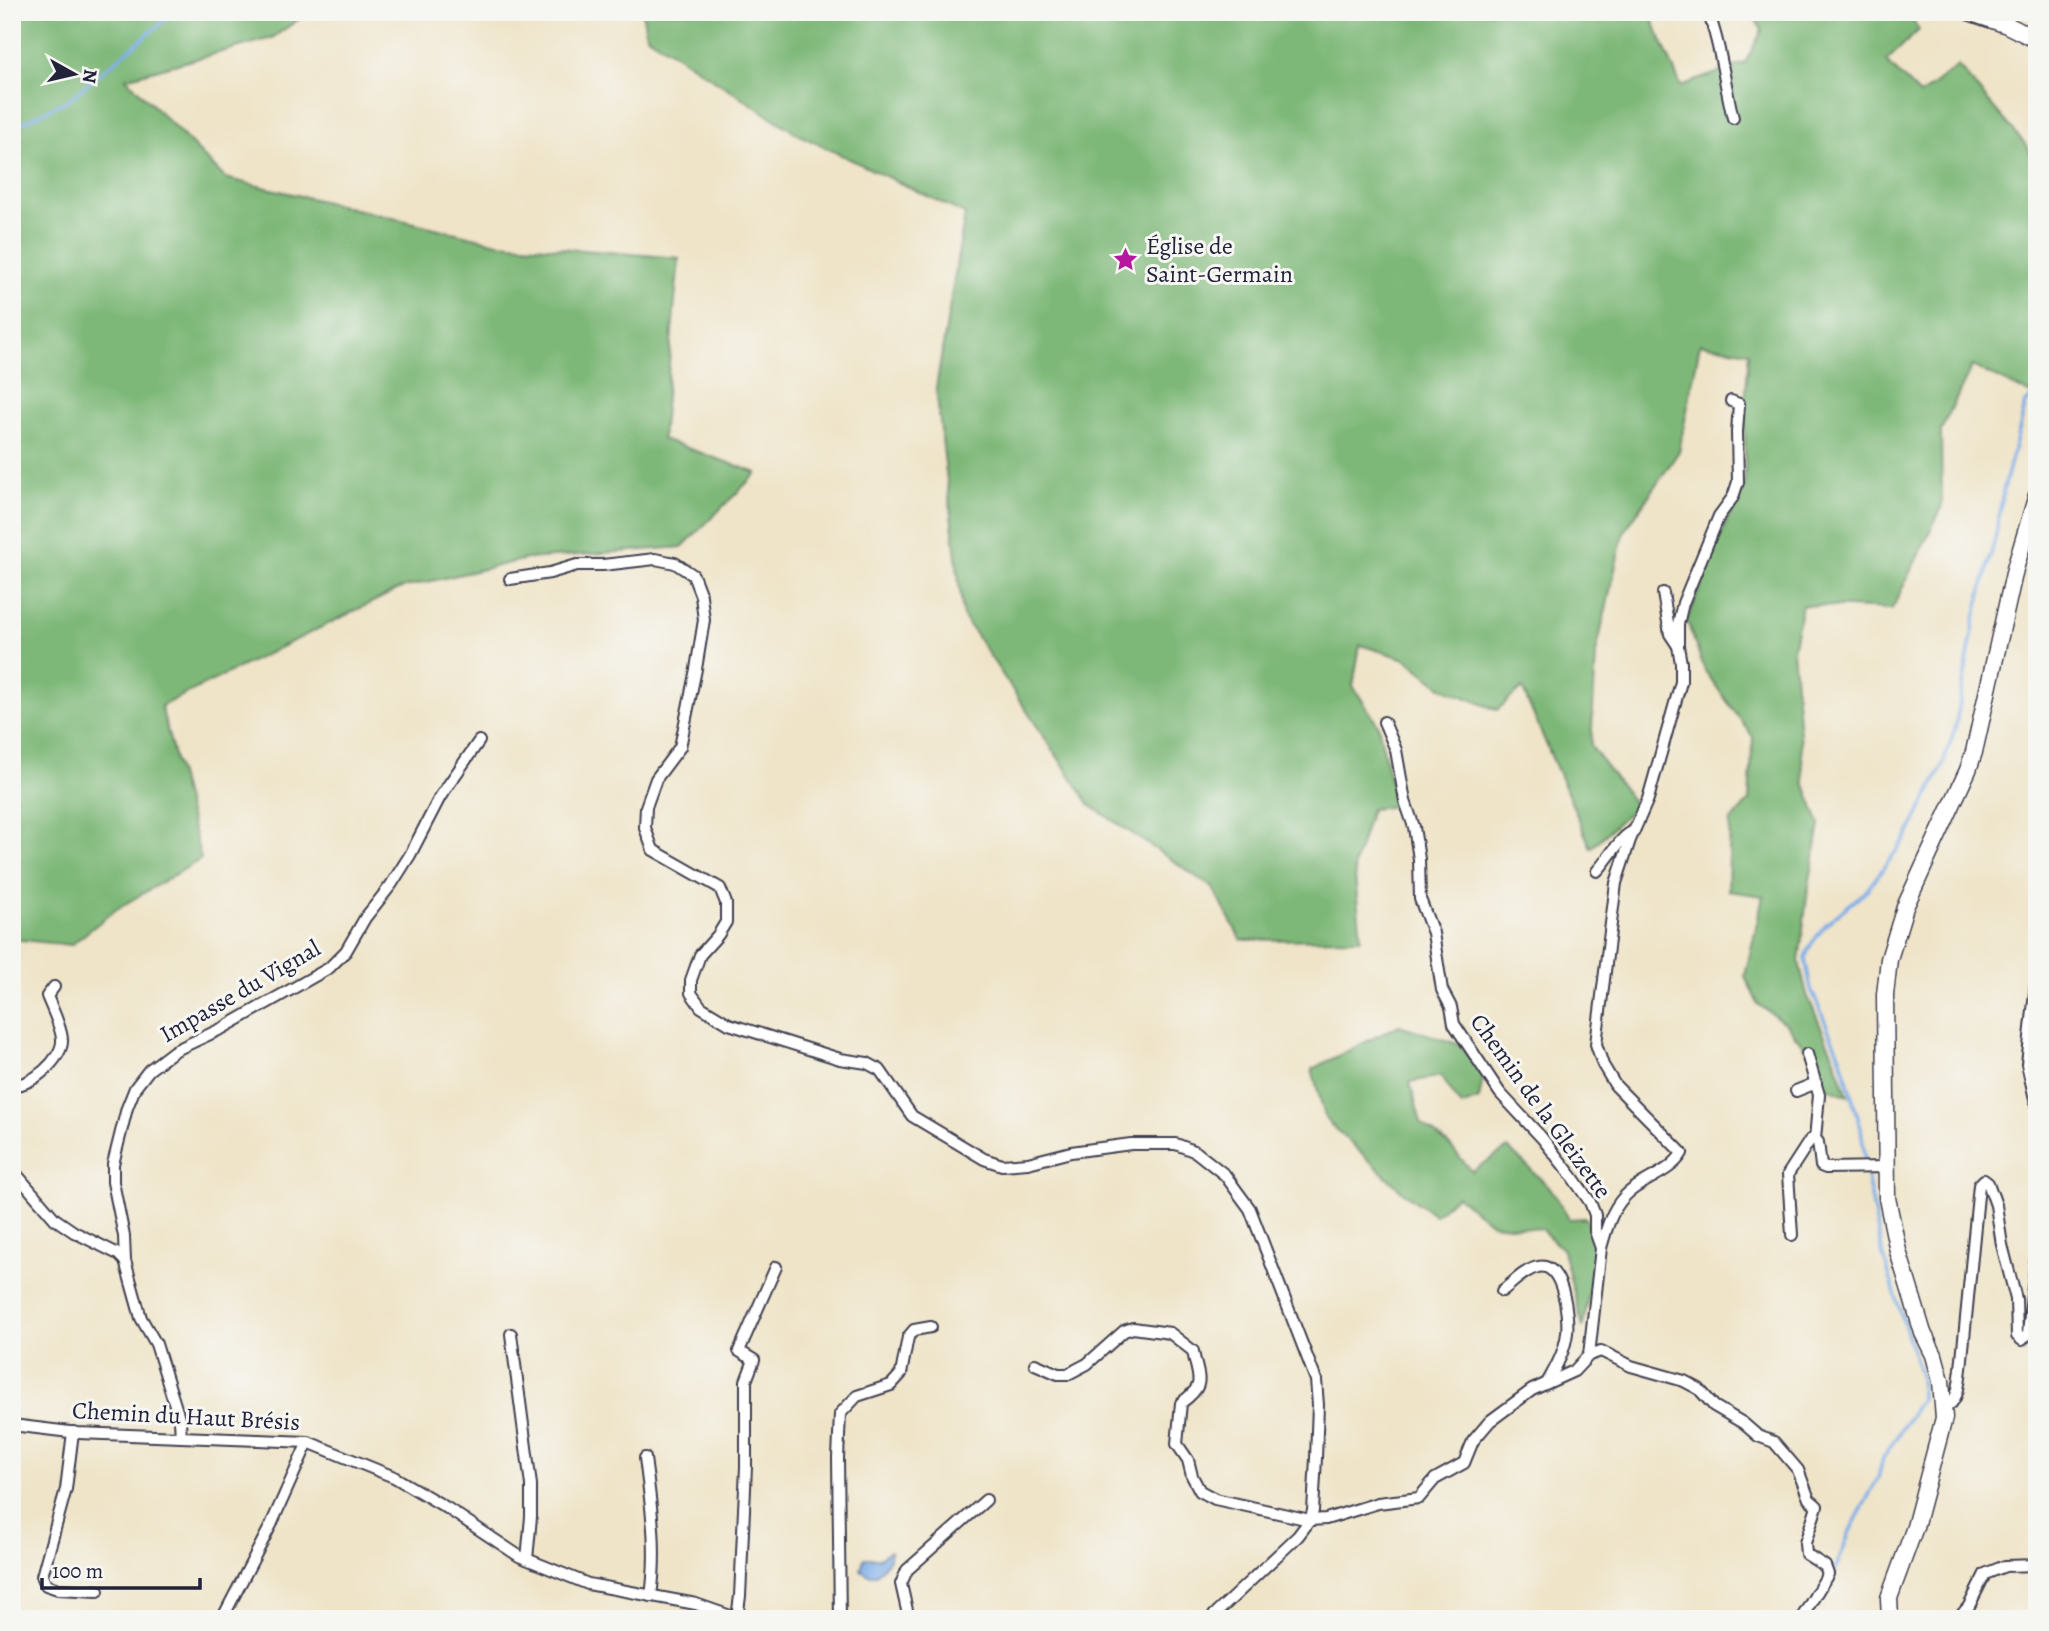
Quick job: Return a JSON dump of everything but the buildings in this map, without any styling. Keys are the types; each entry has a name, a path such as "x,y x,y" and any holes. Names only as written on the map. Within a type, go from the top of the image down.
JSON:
{"main road":[{"path":"1971,13 2007,25 2037,40"},
{"path":"1924,1487 1935,1405 1933,1380 1923,1333 1891,1221 1880,1167 1885,995 1889,959 1908,900 1968,770 1992,678 2015,569 2037,495"},
{"path":"2024,541 2037,519"},
{"path":"1890,1619 1889,1598 1915,1527 1944,1418 1941,1381 1934,1355 1923,1333"}],"street":[{"path":"1709,12 1718,39 1732,118"},
{"path":"1601,1248 1611,1216 1624,1196 1668,1168 1682,1153 1615,1084 1602,1065 1596,1044 1616,883 1648,799 1681,682 1678,624 1683,603 1719,516 1733,497 1738,482 1739,404 1731,401"},
{"path":"510,579 550,573 577,565 655,559 675,563 692,575 701,596 704,620 696,669 680,747 656,779 646,807 645,828 653,850 720,888 726,902 726,922 700,955 691,980 691,993 701,1007 729,1024 840,1059 867,1063 880,1070 912,1116 984,1159 1002,1165 1028,1163 1071,1152 1119,1146 1176,1144 1196,1152 1224,1175 1250,1209 1316,1380 1317,1431 1313,1511 1298,1536 1210,1619"},
{"path":"1664,593 1670,634 1678,646"},
{"name":"Chemin de la Gleizette","path":"1384,722 1396,750 1405,801 1414,827 1419,859 1420,898 1433,933 1442,990 1451,1007 1454,1024 1500,1093 1542,1138 1590,1202 1601,1248 1589,1355"},
{"name":"Impasse du Vignal","path":"181,1437 180,1421 156,1344 141,1318 125,1261 124,1236 113,1182 113,1164 127,1108 135,1088 149,1070 174,1051 223,1028 329,968 346,951 365,918 410,855 440,797 480,741"},
{"path":"1597,871 1627,833 1634,831"},
{"path":"2037,975 2027,1064 2037,1108"},
{"path":"12,1084 22,1085 35,1077 54,1061 61,1047 62,1039 47,996 54,987"},
{"path":"1807,1054 1820,1104 1815,1139 1818,1142 1821,1166 1880,1167"},
{"path":"1796,1091 1816,1083"},
{"path":"1792,1235 1788,1174 1810,1140 1815,1139"},
{"path":"12,1169 55,1219 74,1232 118,1254 125,1261"},
{"path":"1945,1407 1951,1405 1956,1395 1961,1369 1979,1185 1984,1180 1988,1183 1996,1205 2002,1245 2017,1299 2017,1336 2022,1340 2028,1335 2037,1249"},
{"path":"738,1618 746,1467 747,1381 754,1360 739,1351 776,1267"},
{"path":"1502,1292 1524,1274 1538,1267 1547,1267 1554,1271 1562,1288 1567,1311 1567,1333 1561,1356 1546,1383"},
{"path":"840,1619 840,1414 857,1396 891,1385 901,1374 908,1337 914,1330 931,1327"},
{"path":"1035,1364 1058,1374 1068,1374 1087,1364 1124,1331 1133,1328 1171,1333 1193,1351 1199,1385 1197,1391 1181,1403 1177,1444 1188,1460 1200,1491 1215,1499 1310,1520 1326,1519 1378,1503 1419,1498 1435,1479 1464,1463 1473,1441 1490,1421 1532,1390 1574,1371 1589,1355 1601,1351 1631,1366 1684,1381 1699,1389 1714,1406 1743,1423 1758,1436 1774,1442 1798,1470 1809,1499 1817,1506 1805,1543 1806,1554 1825,1566 1828,1574 1801,1619"},
{"path":"511,1335 531,1485 527,1559"},
{"name":"Chemin du Haut Brésis","path":"12,1425 73,1432 308,1442 394,1477 527,1559 588,1584 696,1604 738,1618"},
{"path":"73,1432 66,1489 42,1576 46,1586 98,1591"},
{"path":"222,1619 271,1525 308,1442"},
{"path":"645,1458 654,1536 655,1565 651,1596"},
{"path":"909,1619 901,1584 907,1570 986,1500"},
{"path":"1958,1619 1969,1606 1985,1574 2005,1566 2037,1565"}],"green space":[{"path":"12,12 309,12 272,38 126,78 225,178 498,243 679,258 662,439 757,473 682,547 527,559 401,588 161,706 201,859 115,910 71,945 12,939"},
{"path":"642,12 1649,12 1681,86 1745,63 1762,30 1751,12 1908,12 1919,30 1886,61 1920,95 1958,66 2027,146 2037,164 2037,397 1972,366 1941,430 1942,507 1892,609 1802,605 1793,650 1804,782 1820,825 1799,962 1807,995 1848,1096 1819,1084 1811,1055 1786,1024 1758,1004 1745,976 1763,896 1728,891 1730,822 1749,801 1753,737 1705,671 1687,621 1726,523 1745,487 1745,403 1749,352 1700,344 1679,451 1623,534 1596,653 1591,746 1636,806 1591,848 1522,688 1497,710 1442,688 1406,659 1360,645 1353,686 1378,725 1396,806 1371,809 1354,866 1361,939 1241,940 1213,888 1090,805 963,616 936,388 965,214 799,135 647,36"},
{"path":"1399,1025 1461,1045 1483,1078 1479,1099 1461,1106 1441,1076 1410,1082 1421,1123 1447,1143 1472,1171 1508,1148 1551,1189 1569,1219 1586,1218 1595,1251 1583,1328 1563,1250 1541,1229 1492,1224 1457,1196 1435,1215 1404,1193 1326,1120 1312,1069"}],"water":[{"path":"890,1551 890,1559 876,1575 869,1575 861,1570 864,1558 879,1558"}],"waterway":[{"path":"12,128 68,100 175,12"},
{"path":"1808,1619 1830,1583 1850,1531 1878,1478 1883,1458 1921,1399 1920,1375 1882,1251 1868,1182 1861,1128 1841,1059 1811,989 1805,958 1826,924 1866,891 1907,837 1941,770 1955,729 1975,618 1996,534 2003,492 2026,403 2037,392"}],"place":[{"name":"Église de Saint-Germain","path":"1126,260"}]}
